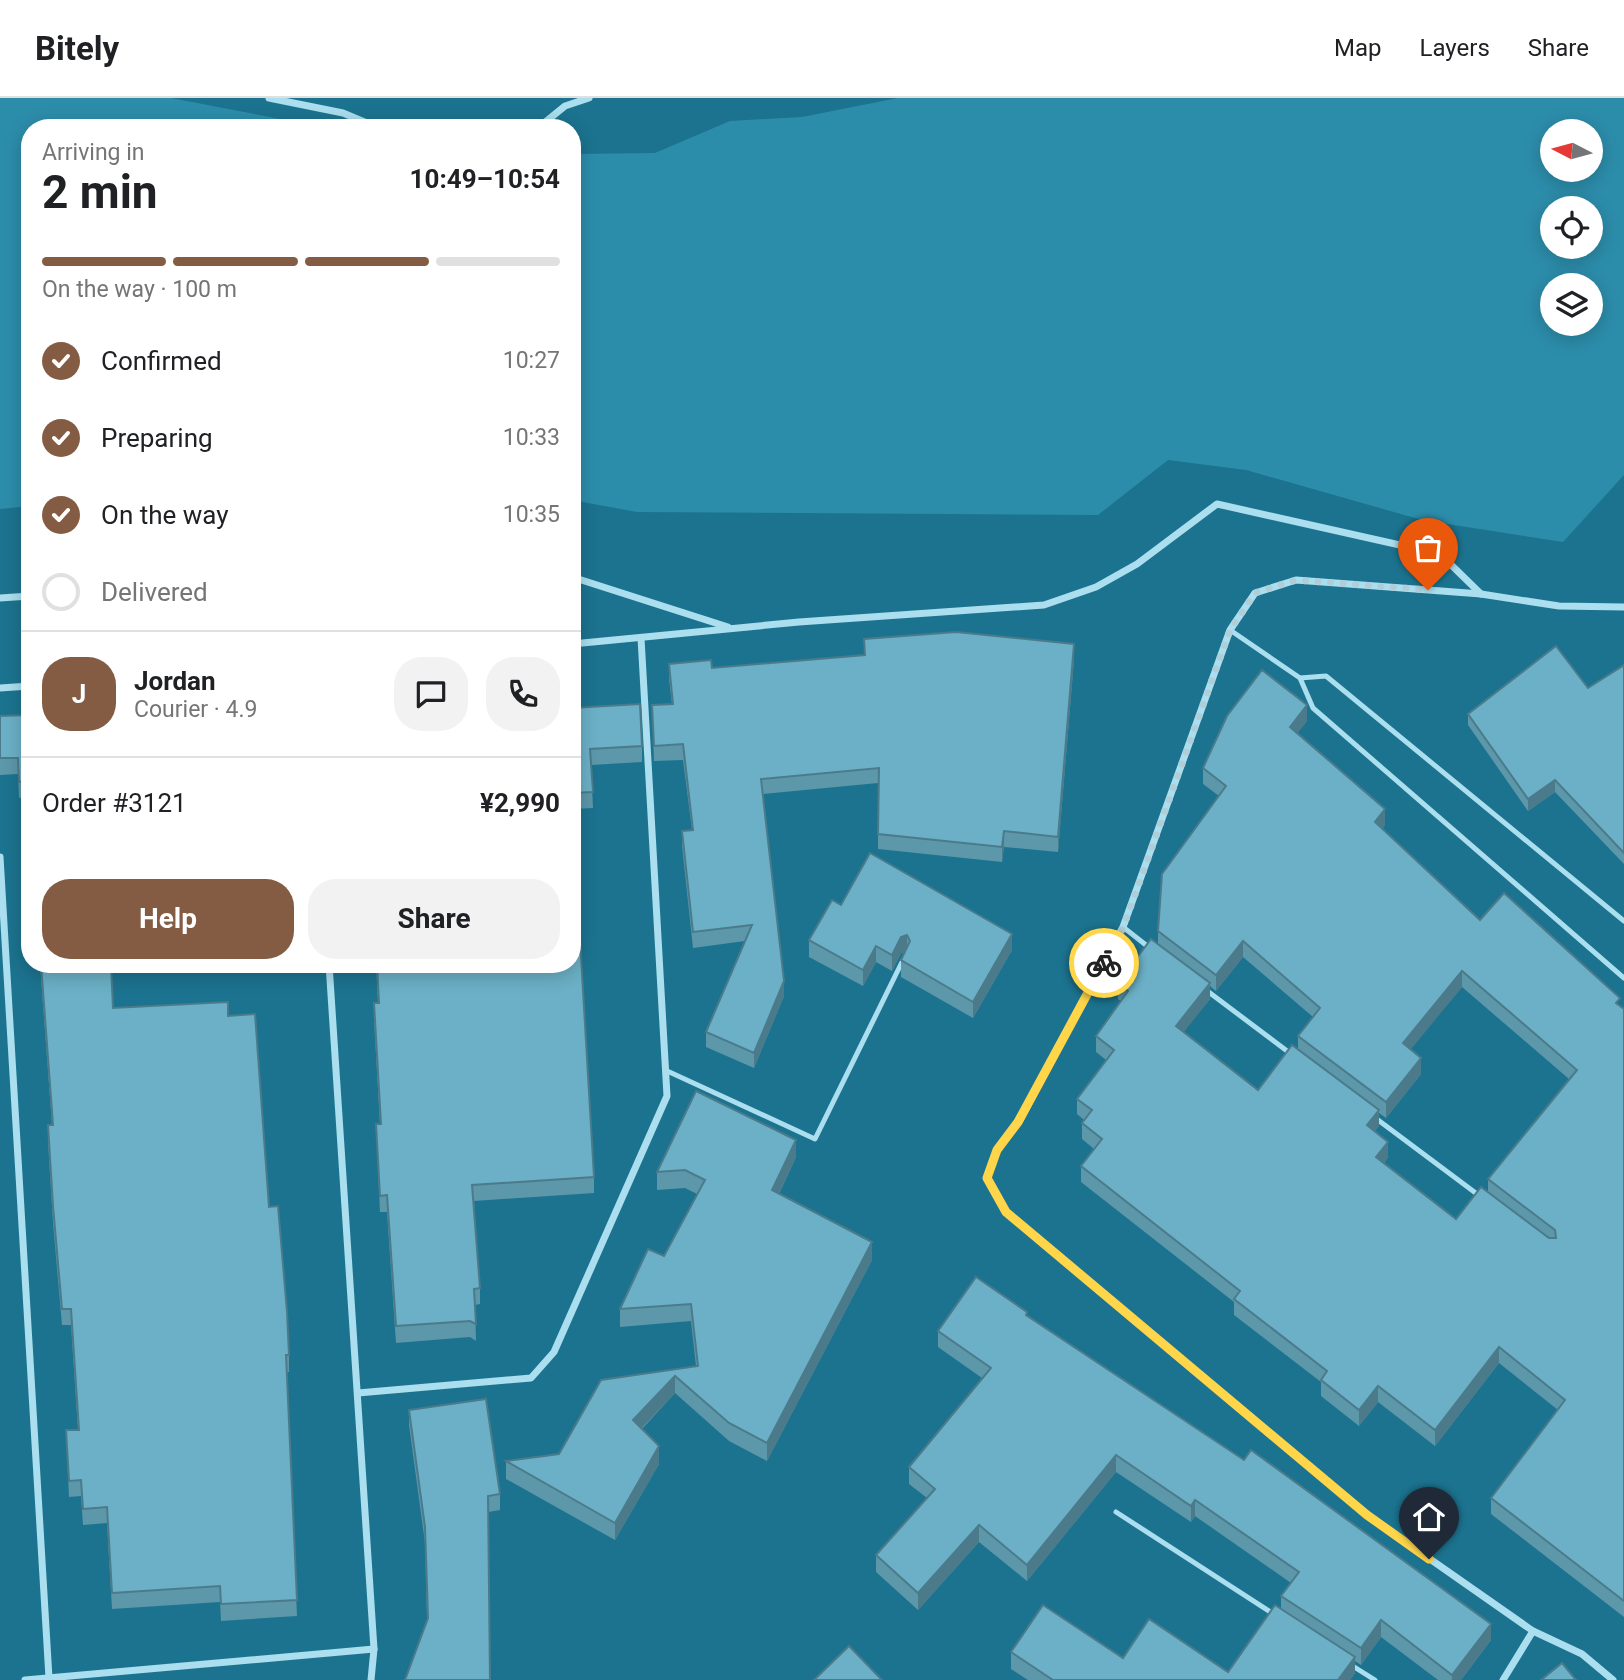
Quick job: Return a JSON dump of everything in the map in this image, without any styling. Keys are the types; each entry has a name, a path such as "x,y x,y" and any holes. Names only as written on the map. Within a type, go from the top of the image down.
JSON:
{"street":[{"path":"269,98 344,113 358,119"},
{"path":"549,119 565,106 589,98"},
{"path":"581,643 1044,605 1096,587 1137,564 1216,504 1440,554 1481,594"},
{"path":"581,580 732,629"},
{"path":"1613,1680 1582,1654 1533,1631 1367,1515 1006,1212 987,1178 997,1150 1018,1122 1123,928 1230,630 1255,593 1296,580 1481,594 1559,606 1624,607"},
{"path":"0,598 21,597"},
{"path":"358,1393 531,1378 554,1352 667,1096 641,638"},
{"path":"0,688 21,687"},
{"path":"0,857 49,1678"},
{"path":"330,973 374,1650 371,1680"},
{"path":"1503,1680 1533,1631"},
{"path":"25,1680 374,1650"}],"lane":[{"path":"1230,630 1300,678 1313,708 1624,978"},
{"path":"1300,678 1326,676 1624,921"},
{"path":"1123,928 1156,952"},
{"path":"665,1070 815,1139 905,956"},
{"path":"1200,985 1299,1060"},
{"path":"1365,1110 1486,1201"},
{"path":"1116,1512 1285,1622"},
{"path":"1341,1658 1375,1680"}],"shaded area":[{"path":"0,98 171,98 280,119 21,119 21,507 0,509"},
{"path":"898,98 1624,98 1624,475 1563,542 1422,520 1246,470 1168,460 1098,515 637,512 581,502 581,154 655,153 730,121 802,117"}],"building":[{"path":"956,632 1074,644 1058,837 1004,831 1002,847 878,834 879,768 761,779 784,981 754,1053 706,1032 752,925 693,932 682,831 693,830 683,744 654,746 652,705 673,704 669,664 711,660 712,668 865,655 864,639"},
{"path":"1556,646 1588,688 1624,665 1624,853 1555,780 1528,799 1468,714"},
{"path":"1262,670 1307,705 1290,727 1385,809 1375,822 1480,920 1504,893 1620,998 1616,1003 1624,1009 1624,1601 1491,1498 1565,1400 1499,1347 1435,1430 1378,1386 1359,1410 1321,1380 1327,1371 1234,1299 1240,1291 1081,1166 1102,1139 1082,1123 1092,1110 1077,1099 1114,1050 1096,1036 1128,991 1118,983 1151,939 1210,983 1176,1026 1258,1090 1292,1045 1379,1110 1367,1125 1388,1142 1376,1157 1456,1219 1481,1187 1549,1238 1556,1238 1555,1230 1488,1179 1577,1070 1462,971 1403,1043 1421,1058 1386,1102 1298,1036 1320,1008 1243,941 1216,975 1158,931 1162,874 1226,786 1203,768 1227,716"},
{"path":"640,704 642,746 590,749 593,792 581,793 581,707"},
{"path":"21,715 21,782 18,758 0,758 0,716"},
{"path":"870,853 1012,934 973,1002 901,960 910,941 907,935 901,937 892,955 876,946 863,970 809,940 832,900 841,905"},
{"path":"581,957 594,1177 472,1185 480,1288 474,1289 476,1324 470,1321 396,1326 387,1195 380,1196 376,1124 381,1124 374,1003 379,1003 377,973 581,973"},
{"path":"42,973 111,973 113,1008 228,1002 228,1016 255,1014 269,1207 278,1206 287,1312 289,1355 286,1355 297,1600 221,1604 220,1586 112,1593 107,1507 83,1509 81,1480 69,1481 66,1430 79,1430 71,1309 62,1309 53,1206 48,1125 53,1125"},
{"path":"696,1091 796,1140 772,1190 872,1242 767,1443 729,1423 675,1376 633,1420 659,1446 615,1523 506,1461 559,1454 601,1380 698,1366 691,1304 620,1309 648,1249 664,1256 705,1180 685,1170 657,1172"},
{"path":"976,1277 1027,1312 1026,1315 1244,1460 1251,1450 1491,1624 1452,1675 1381,1620 1361,1648 1281,1596 1299,1572 1195,1500 1191,1506 1116,1455 1027,1565 979,1525 918,1593 876,1555 935,1489 909,1467 991,1368 938,1331"},
{"path":"486,1399 500,1494 488,1496 490,1680 405,1680 428,1618 425,1527 409,1410"},
{"path":"1043,1605 1123,1658 1149,1619 1228,1672 1275,1605 1355,1657 1338,1680 1053,1680 1011,1652"},
{"path":"849,1646 882,1680 814,1680"},
{"path":"1562,1663 1576,1680 1541,1680"}],"way so far":[{"path":"1104,963 1123,928 1230,630 1255,593 1296,580 1428,590"}],"route":[{"path":"1104,963 1018,1122 997,1150 987,1178 1006,1212 1367,1515 1429,1559"}]}
